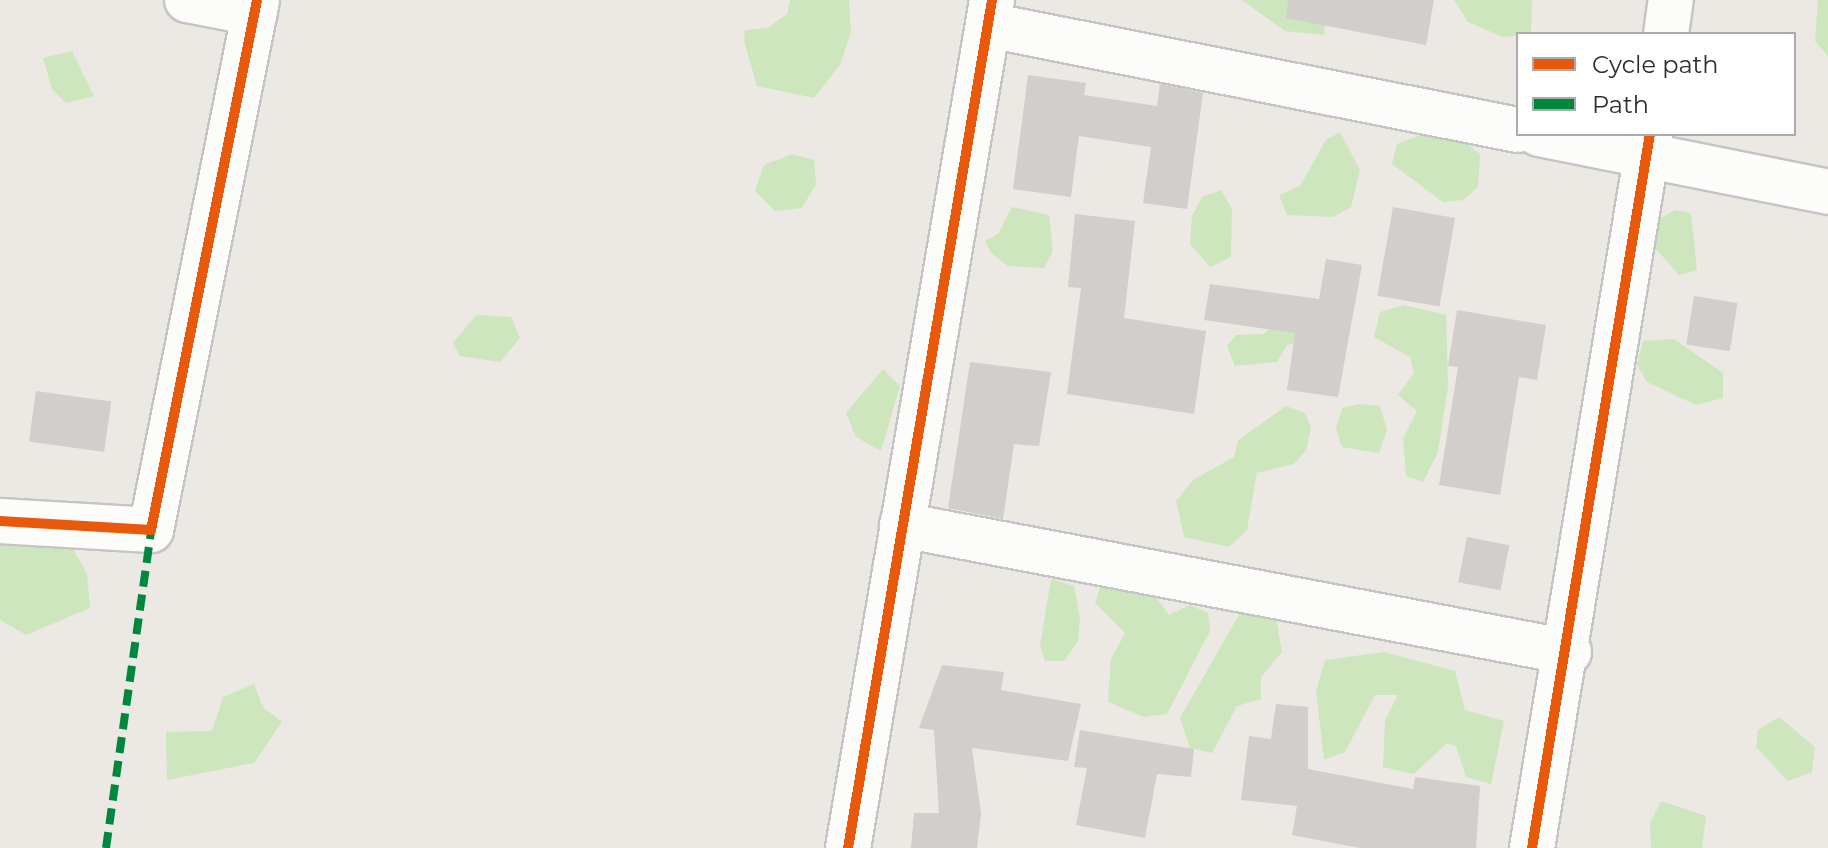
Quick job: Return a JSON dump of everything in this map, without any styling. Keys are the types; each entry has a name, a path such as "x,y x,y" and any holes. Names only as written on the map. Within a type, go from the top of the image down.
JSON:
{"street":[{"path":"0,521 151,530 256,6 187,0"},
{"path":"1666,32 1671,0"},
{"path":"848,848 990,12 1516,130"},
{"path":"1559,136 1649,145 1828,192"},
{"path":"1532,848 1569,652 1649,145"},
{"path":"902,525 1569,652"}],"green space":[{"path":"790,0 849,0 851,32 840,65 814,98 757,86 744,41 745,30 767,28 787,14"},
{"path":"1242,0 1296,0 1326,18 1324,35 1285,31"},
{"path":"1454,0 1532,0 1531,32 1516,32 1516,36 1503,37 1468,22"},
{"path":"1818,0 1828,0 1828,56 1815,41"},
{"path":"72,51 94,96 66,103 52,89 43,58"},
{"path":"1340,132 1360,170 1351,207 1333,217 1287,215 1279,195 1300,186 1326,140"},
{"path":"1426,133 1458,137 1480,154 1478,187 1463,200 1443,202 1392,164 1397,144"},
{"path":"792,154 814,160 816,184 802,208 775,211 755,191 764,165"},
{"path":"1221,190 1232,209 1231,257 1210,267 1190,244 1192,216 1202,197"},
{"path":"1012,207 1049,215 1053,251 1044,268 1008,266 991,253 985,241 998,234"},
{"path":"1675,210 1691,213 1697,270 1679,275 1649,241 1654,222"},
{"path":"1285,297 1301,342 1287,345 1277,362 1235,366 1227,346 1236,335 1264,334 1280,319"},
{"path":"1404,305 1446,315 1448,387 1438,452 1423,482 1406,476 1403,439 1417,411 1398,395 1414,373 1410,357 1374,337 1380,312"},
{"path":"476,315 511,317 520,338 500,362 460,356 453,343"},
{"path":"1674,339 1723,373 1723,398 1696,405 1647,382 1637,365 1643,341"},
{"path":"883,369 900,386 881,451 856,437 846,413"},
{"path":"1360,404 1380,406 1387,430 1379,453 1342,447 1336,429 1342,408"},
{"path":"1286,406 1305,413 1311,427 1306,450 1294,464 1257,473 1247,530 1229,547 1184,537 1176,501 1193,480 1234,457 1238,440"},
{"path":"51,513 87,573 90,608 26,635 0,620 0,538"},
{"path":"1051,579 1074,586 1080,619 1078,641 1064,661 1045,661 1040,646"},
{"path":"1101,584 1150,589 1169,615 1190,605 1208,613 1210,631 1167,714 1144,717 1108,702 1111,659 1125,633 1095,603"},
{"path":"1241,611 1275,612 1282,652 1261,677 1261,699 1237,706 1212,753 1190,748 1180,718"},
{"path":"1384,652 1455,671 1465,710 1504,721 1491,784 1466,777 1456,746 1447,743 1414,774 1383,767 1385,720 1398,695 1375,695 1345,752 1324,760 1316,691 1325,660"},
{"path":"254,684 263,707 282,722 254,763 167,780 166,732 212,731 223,697"},
{"path":"1779,717 1815,747 1812,772 1788,781 1756,747 1758,730"},
{"path":"1661,801 1706,816 1702,848 1651,848 1650,823"}],"building":[{"path":"1288,0 1434,0 1426,45 1286,18"},
{"path":"1028,75 1086,83 1084,95 1157,106 1160,84 1203,93 1187,209 1143,203 1151,147 1079,136 1071,197 1013,189"},
{"path":"1393,207 1455,218 1439,307 1377,296"},
{"path":"1075,214 1135,221 1124,318 1206,331 1194,414 1067,394 1081,288 1068,287"},
{"path":"1326,259 1362,265 1338,397 1287,390 1295,333 1204,320 1210,284 1319,299"},
{"path":"1694,296 1737,303 1730,351 1686,344"},
{"path":"1457,310 1546,325 1537,380 1519,377 1500,495 1439,485 1458,367 1448,366"},
{"path":"970,362 1051,372 1039,446 1014,444 1003,519 948,508"},
{"path":"36,391 111,402 104,452 29,442"},
{"path":"1467,537 1509,545 1500,590 1458,582"},
{"path":"942,665 1004,672 1001,690 1081,704 1068,761 972,748 981,814 977,848 911,848 914,813 939,813 934,730 919,728"},
{"path":"1276,704 1308,707 1308,769 1413,789 1415,777 1480,786 1476,848 1360,848 1292,835 1297,806 1241,800 1249,736 1271,739"},
{"path":"1080,730 1194,749 1191,777 1157,774 1145,838 1076,825 1087,768 1074,767"}],"marked path":[{"path":"106,848 151,530"}],"cycle path":[{"path":"0,521 151,530 257,0"},
{"path":"848,848 992,0"},
{"path":"1532,848 1650,136"}]}
